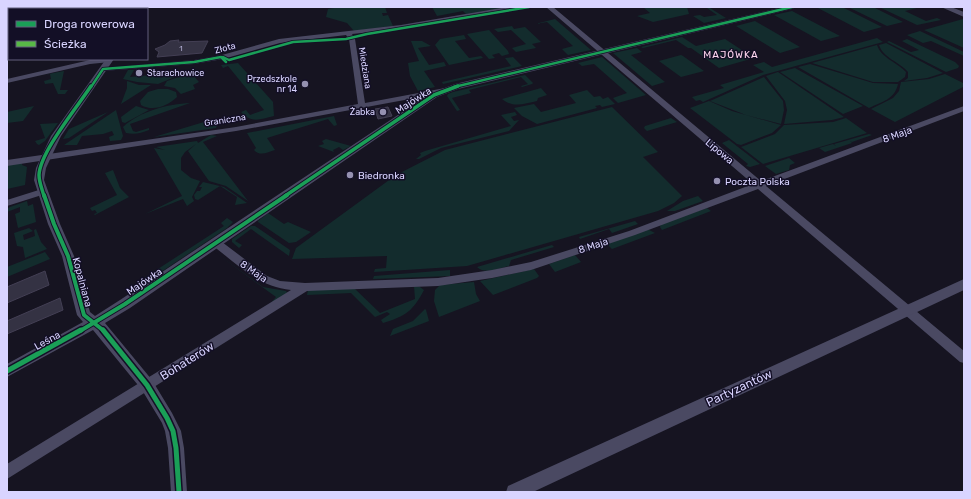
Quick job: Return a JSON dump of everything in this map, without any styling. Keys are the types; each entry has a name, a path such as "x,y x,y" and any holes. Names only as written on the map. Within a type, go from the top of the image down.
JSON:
{"street":[{"name":"Złota","path":"103,70 194,62 223,57 279,41 401,27 518,7"},
{"name":"Lipowa","path":"549,7 964,358"},
{"name":"Majówka","path":"94,323 424,102 445,90 792,7"},
{"path":"945,7 964,15"},
{"name":"Miedziana","path":"349,34 352,39 362,105"},
{"name":"Kopalniana","path":"110,60 61,129 44,157 39,173 42,192 68,256 84,315 102,329 147,385 173,431 176,448 179,492"},
{"name":"Kopalniana","path":"7,81 90,62 110,60"},
{"name":"Graniczna","path":"44,157 228,130 445,90"},
{"name":"Graniczna","path":"408,97 424,102"},
{"name":"8 Maja","path":"216,242 263,280 280,285 305,287 438,282 507,271 531,266 632,233 964,108"},
{"path":"7,162 44,157"},
{"path":"7,203 42,192"},
{"name":"Partyzantów","path":"514,492 964,284"},
{"name":"Bohaterów","path":"7,472 305,287"},
{"name":"Leśna","path":"7,371 94,323"}],"green space":[{"path":"340,7 385,7 387,13 382,13 383,16 388,15 393,26 354,31 347,23 326,17 328,9"},
{"path":"432,7 509,7 466,14 463,11 437,16"},
{"path":"643,7 687,7 689,14 653,22 637,16 650,13"},
{"path":"708,7 726,18 704,23 693,16 700,15 704,17 717,15 707,8"},
{"path":"816,7 842,7 882,27 864,32"},
{"path":"848,7 873,7 903,22 887,26"},
{"path":"879,7 921,7 905,11 926,21 937,18 941,20 917,25"},
{"path":"792,11 840,36 821,41 774,15"},
{"path":"555,19 591,50 568,55 562,49 573,46 547,22 535,24"},
{"path":"963,19 964,48 924,30"},
{"path":"755,21 800,47 780,53 736,26"},
{"path":"512,26 514,29 525,27 541,42 532,44 536,48 516,52 512,48 526,44 511,30 498,32 494,29"},
{"path":"489,30 509,54 502,56 499,53 492,55 495,58 489,59 467,34"},
{"path":"920,31 964,52 964,56 931,41 923,43 907,35"},
{"path":"464,35 466,39 455,41 469,58 481,56 483,58 449,65 435,45 440,39"},
{"path":"682,37 696,46 725,39 754,58 719,68 691,48 688,48 676,40 643,48 641,47"},
{"path":"877,38 883,42 763,75 703,102 700,100 696,101 692,97 724,88 720,85 764,72 753,65 764,62 772,67"},
{"path":"907,39 955,62 959,66 958,68 946,72 887,42 889,41 911,52 919,50 902,41"},
{"path":"411,41 422,41 431,46 418,48 429,65 444,62 446,66 424,71 435,87 418,91 410,76 408,63 419,61"},
{"path":"886,43 943,73 927,78 904,81 908,78 908,72 884,53 879,45"},
{"path":"877,45 886,57 906,72 905,77 898,82 873,82 812,63"},
{"path":"637,48 642,52 631,55 665,82 652,86 613,53"},
{"path":"681,55 704,71 681,77 659,61"},
{"path":"513,57 522,66 443,84 442,82 511,66 505,58"},
{"path":"602,57 646,95 618,103 613,98 627,93 594,64 582,66 578,63"},
{"path":"238,63 273,102 274,116 256,120 245,116 241,112 246,110 250,115 264,110 228,66 223,68 221,65"},
{"path":"810,64 873,83 898,84 891,97 869,108 798,67"},
{"path":"795,68 863,106 843,114 780,72"},
{"path":"128,70 134,70 130,77 187,72 158,84 123,79"},
{"path":"64,71 60,90 68,90 65,94 58,94 53,83 45,84 44,81 51,79 50,74 43,75"},
{"path":"778,72 844,117 832,120 784,124 787,110 785,101 766,76"},
{"path":"191,73 199,82 193,85 195,89 181,94 175,88 164,86 167,81"},
{"path":"945,74 963,83 963,87 895,122 871,109 893,98 899,91 901,82 929,79"},
{"path":"525,75 533,83 532,84 522,87 521,86 528,84 521,77 469,90 471,93 452,98 460,110 457,111 447,96 453,92"},
{"path":"764,77 783,101 784,110 781,124 746,115 710,101"},
{"path":"127,81 139,85 151,85 121,104 127,88"},
{"path":"541,88 547,95 538,98 537,101 523,104 510,104 502,99"},
{"path":"158,89 168,89 176,92 177,97 160,107 150,108 141,105 140,101 148,92"},
{"path":"587,90 594,97 600,96 603,99 608,97 615,104 602,107 600,105 595,106 597,108 537,124 522,116 514,108 534,104 541,112 576,103 569,95"},
{"path":"709,101 732,111 781,125 772,133 741,145 737,144 690,108"},
{"path":"190,103 130,124 133,131 136,132 149,128 149,130 141,133 126,133 123,127 130,121 155,109"},
{"path":"34,106 23,121 7,123 7,112"},
{"path":"136,106 149,110 125,123 122,122 121,117"},
{"path":"612,107 658,152 643,157 682,196 674,203 658,211 467,266 374,272 375,269 386,268 387,256 292,259 296,248 396,175 445,150"},
{"path":"116,110 123,136 121,140 110,141 109,137 114,135 112,131 103,134 82,136 77,145 64,145"},
{"path":"108,112 69,138 63,139 69,129"},
{"path":"515,112 517,115 511,117 514,121 519,120 509,131 441,148 419,159 416,159 421,155 420,153 425,151 511,126 501,115"},
{"path":"334,116 337,125 334,126 328,119 267,138 275,150 264,153 259,153 254,150 256,148 247,133"},
{"path":"671,118 677,122 647,131 644,128 645,126"},
{"path":"846,118 867,133 763,164 741,147 775,134 784,125 833,122"},
{"path":"214,119 217,125 216,128 154,137"},
{"path":"58,123 45,141 39,145 37,144 35,141 45,138 40,124"},
{"path":"869,134 872,135 852,142 850,141 852,143 825,152 819,148 833,144 836,146 834,144"},
{"path":"211,135 217,136 203,142 248,201 226,186 209,181 188,151 196,144 185,152 181,158 181,170 191,178 200,181 192,197 194,201 187,206 183,199 145,214 182,196 154,148 165,150 156,147 197,141 198,143"},
{"path":"326,139 351,146 343,150 339,147 333,150 334,152 318,146 324,144 322,141"},
{"path":"729,140 760,164 750,167 746,166 748,164 722,143"},
{"path":"789,158 795,163 790,165 789,170 776,174 765,166"},
{"path":"22,163 22,165 27,167 25,185 7,189 7,165"},
{"path":"113,170 120,188 129,197 95,215 94,214 97,213 95,210 92,211 90,208 117,195 105,173"},
{"path":"203,182 220,186 198,200 195,199 194,195 197,191 200,191 202,187 199,187"},
{"path":"220,186 224,187 247,203 235,205 237,197"},
{"path":"698,196 703,201 675,211 667,211 683,201"},
{"path":"27,201 28,206 33,204 36,222 18,228 15,214 20,212 20,207 7,212 7,209"},
{"path":"707,208 711,211 662,230 660,227 661,224"},
{"path":"268,213 284,224 288,222 311,232 296,242 289,243 258,222"},
{"path":"227,218 233,222 227,228 161,272 141,280 224,226 221,223"},
{"path":"635,221 638,224 612,233 609,229 580,239 579,237"},
{"path":"251,226 255,226 290,250 289,256 251,229 235,241 242,245 239,248 232,242 232,239"},
{"path":"29,228 33,231 23,235 24,240 35,236 34,230 36,229 41,242 47,249 25,258 23,247 17,246 14,233"},
{"path":"647,229 655,233 612,249 607,244"},
{"path":"552,245 554,247 511,260 509,266 488,271 477,267"},
{"path":"213,251 263,287 286,291 287,293 270,304 276,297"},
{"path":"45,252 50,259 7,277 7,267"},
{"path":"575,255 581,262 555,272 549,264"},
{"path":"534,269 539,276 537,278 493,295 480,281"},
{"path":"450,270 450,276 373,279 374,276"},
{"path":"474,282 476,294 480,301 439,317 434,301 435,290 440,285"},
{"path":"414,286 420,287 424,290 412,308 398,318 383,323 381,320 390,314 387,312 375,317 351,293 307,295 308,290 354,288 380,313 415,299"},
{"path":"425,309 429,321 390,336 393,329 413,321"}],"building":[{"path":"179,40 178,42 208,41 202,53 157,57 159,52 155,49 170,41"},
{"name":"Żabka","path":"388,107 392,116 378,119 375,109"},
{"path":"45,271 49,285 7,303 7,287"},
{"path":"60,298 63,310 7,334 7,321"}],"cycle path":[{"path":"223,57 229,60 293,42 346,39 367,34 529,7"},
{"path":"7,371 94,323 125,304 434,95 455,87 792,7"},
{"path":"179,492 176,448 173,431 147,385 102,329 84,315 68,256 54,224 39,180 39,173 41,164 50,147 103,69 194,62 221,57 226,62"}],"place":[{"name":"Starachowice","path":"139,73"},
{"name":"Przedszkole nr 14","path":"305,84"},
{"name":"Żabka","path":"383,112"},
{"name":"Biedronka","path":"350,175"},
{"name":"Poczta Polska","path":"717,181"}],"district":[{"name":"MAJÓWKA","path":"731,54"}]}
